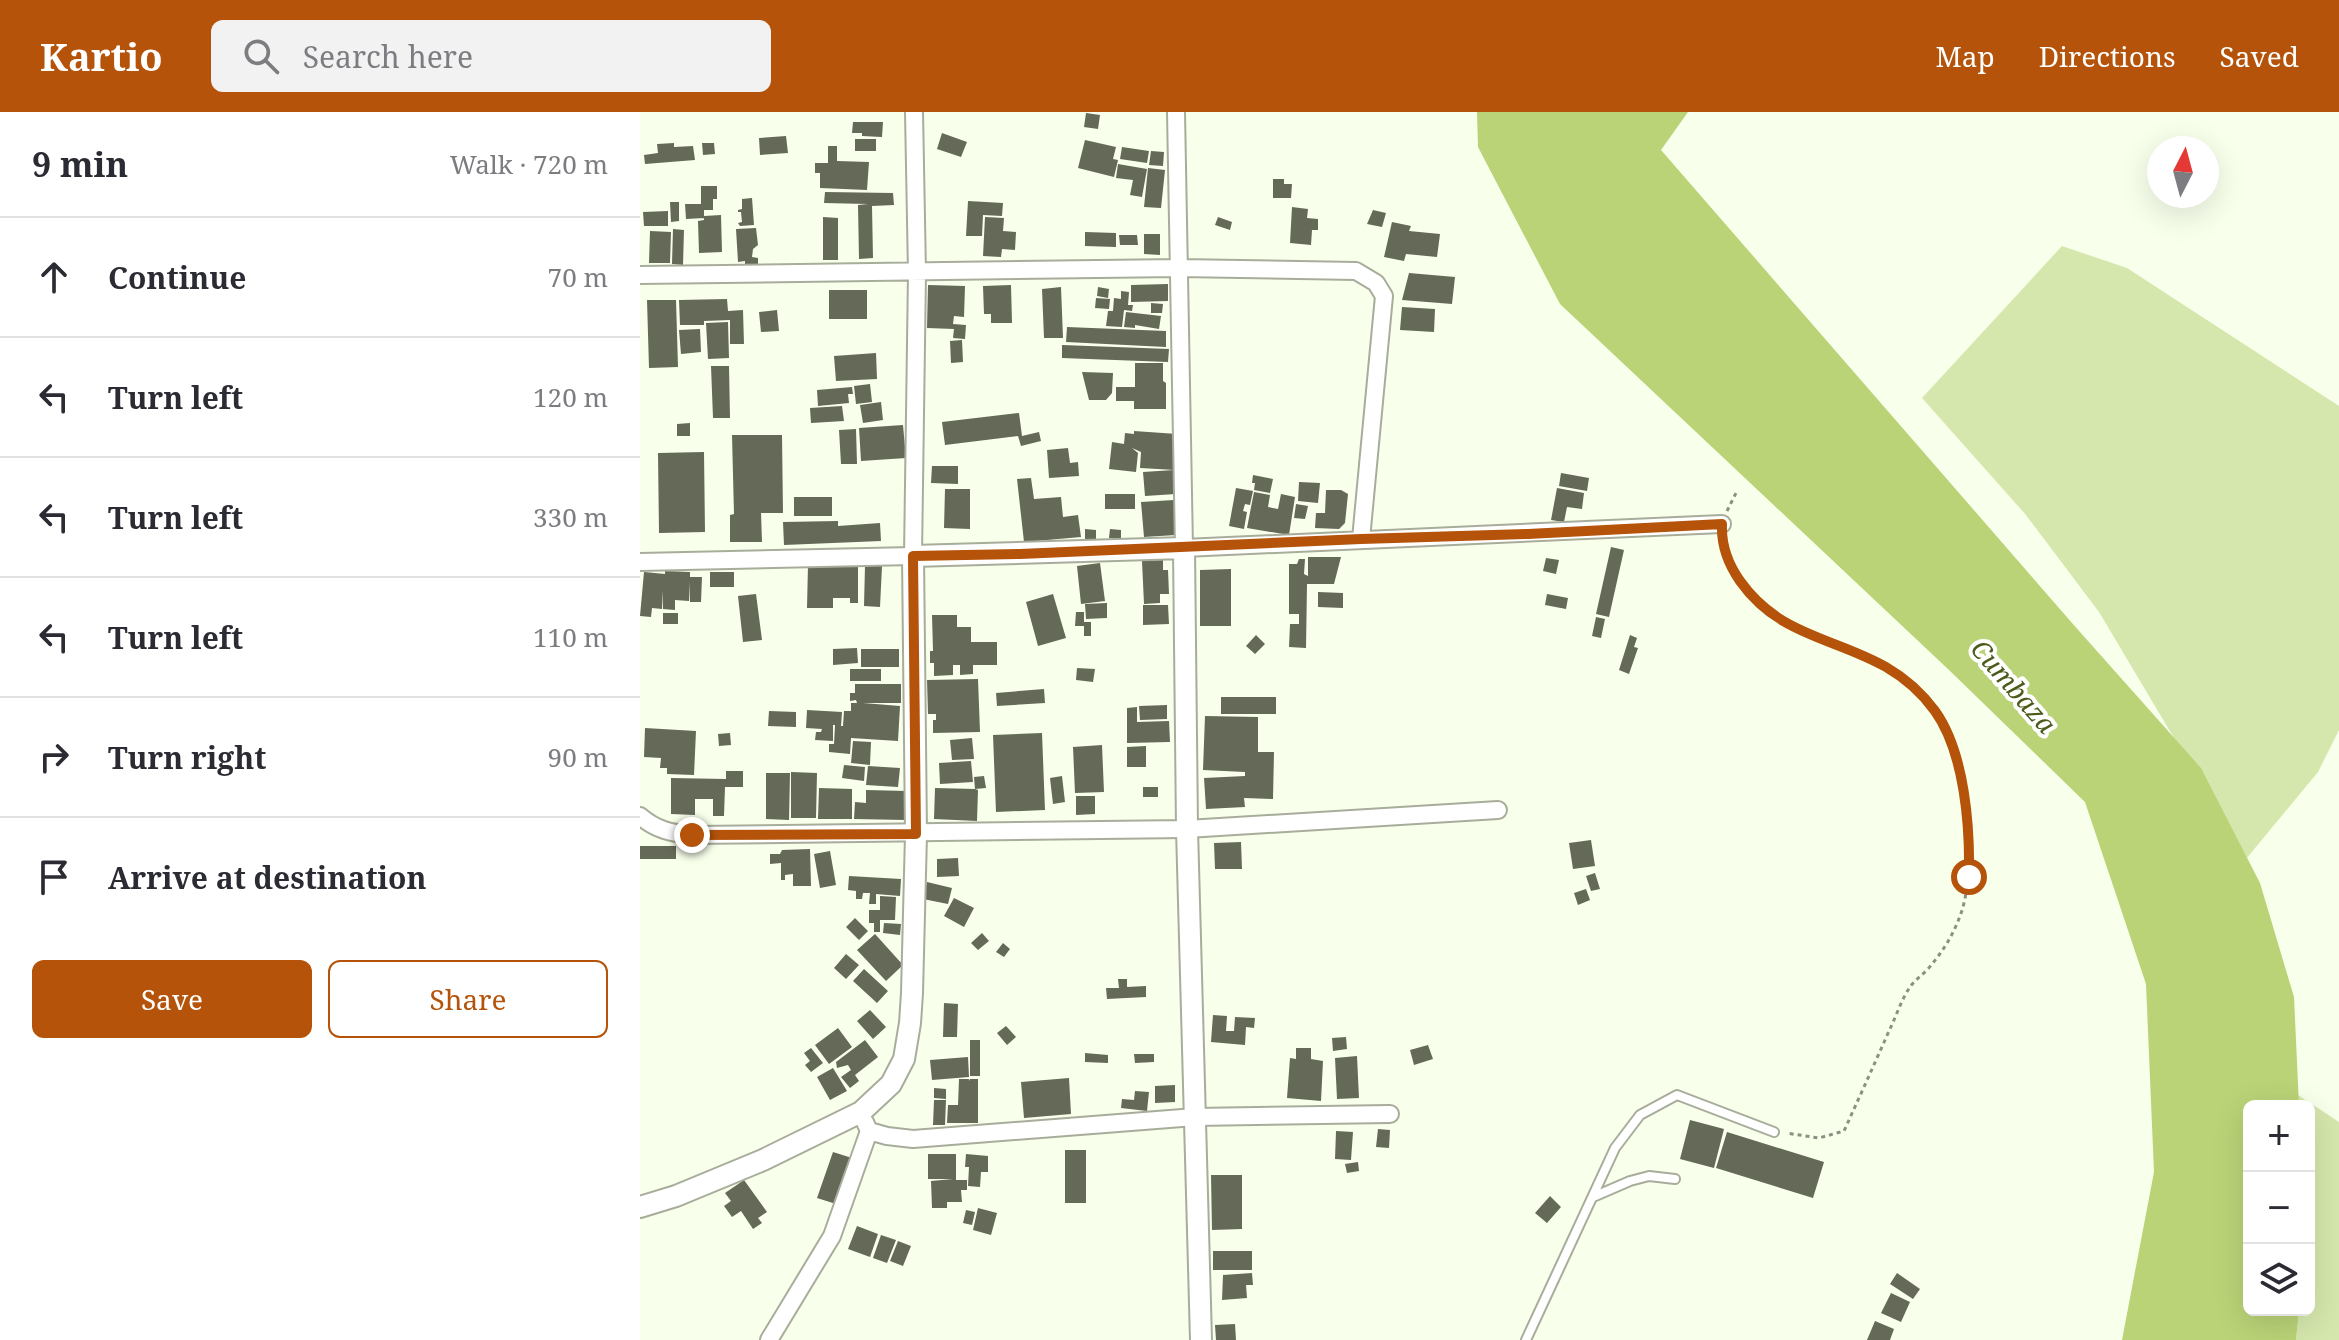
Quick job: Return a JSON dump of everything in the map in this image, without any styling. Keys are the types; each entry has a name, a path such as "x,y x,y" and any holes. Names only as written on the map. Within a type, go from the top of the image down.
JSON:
{"street":[{"path":"769,1340 832,1236 865,1122 904,1059 910,1023 916,834 913,556 917,273 914,112"},
{"path":"1176,112 1187,829 1201,1340"},
{"path":"640,275 1179,268 1356,271 1376,283 1384,296 1361,539"},
{"path":"640,562 1184,548 1722,524"},
{"path":"640,816 655,828 692,835 916,834 1187,829 1498,810"},
{"path":"865,1122 887,1136 913,1139 1195,1117 1390,1114"},
{"path":"640,1207 676,1196 865,1122"}],"lane":[{"path":"1526,1340 1605,1166 1640,1115 1677,1095 1774,1132"},
{"path":"1592,1197 1649,1176 1675,1179"}],"path":[{"path":"1736,493 1722,524 1723,545 1730,564 1759,604 1799,630 1884,666 1911,684 1935,710 1959,762 1968,843 1967,885 1956,927 1937,958 1910,986 1844,1131 1819,1138 1774,1132"}],"shaded area":[{"path":"2062,246 2127,268 2339,406 2339,730 2318,772 2246,859 2099,612 2026,515 1922,398"},
{"path":"2315,1106 2339,1122 2339,1340 2296,1340 2298,1316 2315,1316"}],"water":[{"name":"Cumbaza","path":"1477,112 1688,112 1661,150 2201,768 2260,883 2294,997 2299,1100 2243,1100 2243,1316 2298,1316 2296,1340 2122,1340 2154,1172 2146,984 2085,802 1560,304 1478,147"}],"building":[{"path":"1086,113 1100,115 1098,129 1084,127"},
{"path":"853,122 883,122 882,137 852,133"},
{"path":"942,133 967,142 961,157 937,149"},
{"path":"786,136 788,153 760,155 759,138"},
{"path":"855,139 876,139 876,151 855,151"},
{"path":"1085,140 1116,147 1113,159 1118,160 1114,177 1078,168"},
{"path":"674,143 674,147 693,146 695,160 645,164 644,155 658,153 657,144"},
{"path":"702,143 714,143 715,154 703,155"},
{"path":"828,146 837,146 837,161 869,162 867,190 820,188 820,173 815,173 815,163 828,163"},
{"path":"1122,147 1149,151 1147,163 1120,159"},
{"path":"1151,151 1164,152 1163,166 1149,165"},
{"path":"1118,164 1147,169 1142,197 1130,195 1133,180 1116,178"},
{"path":"1148,168 1165,170 1161,208 1144,207"},
{"path":"1273,179 1284,179 1284,184 1292,184 1291,198 1273,198"},
{"path":"701,186 717,186 713,210 704,210 704,218 686,219 685,204 701,204"},
{"path":"825,192 893,193 894,205 872,206 873,258 859,259 858,205 868,204 824,203"},
{"path":"752,198 754,225 740,226 741,212 738,210 742,209 742,199"},
{"path":"968,201 1003,203 1002,216 983,215 982,236 966,236"},
{"path":"670,202 679,202 679,221 671,222"},
{"path":"1292,207 1308,209 1307,218 1318,219 1318,230 1312,230 1311,245 1290,243"},
{"path":"1373,210 1386,213 1382,227 1367,224"},
{"path":"668,211 668,226 644,226 643,212"},
{"path":"721,215 722,252 699,253 698,221 704,220 704,216"},
{"path":"823,217 838,218 838,260 823,260"},
{"path":"985,217 1004,218 1003,231 1016,232 1015,250 1002,249 1001,257 983,256"},
{"path":"1218,217 1232,222 1230,230 1215,225"},
{"path":"1392,222 1411,226 1409,231 1440,234 1437,257 1406,254 1404,261 1384,257"},
{"path":"756,228 758,245 753,249 752,257 758,258 758,266 745,266 745,261 738,262 736,229"},
{"path":"673,229 684,230 683,265 672,264"},
{"path":"650,231 671,232 670,263 649,263"},
{"path":"1085,232 1116,233 1116,247 1085,246"},
{"path":"1144,234 1160,234 1160,255 1144,254"},
{"path":"1119,235 1137,235 1138,245 1120,245"},
{"path":"1409,273 1455,277 1452,304 1402,300"},
{"path":"1168,284 1168,301 1131,302 1131,285"},
{"path":"928,285 965,286 964,317 954,316 953,324 966,325 965,339 953,338 954,329 927,328"},
{"path":"1011,285 1012,323 991,323 991,314 984,314 983,286"},
{"path":"1061,287 1063,338 1044,338 1042,289"},
{"path":"1098,287 1109,289 1108,298 1097,296"},
{"path":"829,290 867,290 867,319 829,319"},
{"path":"1121,291 1129,292 1128,305 1133,305 1132,311 1124,310 1122,327 1106,326 1108,311 1113,311 1114,298 1121,299"},
{"path":"1096,298 1110,299 1109,309 1095,308"},
{"path":"727,299 728,311 743,310 744,344 730,344 730,320 680,325 679,300"},
{"path":"647,300 676,300 678,367 649,368"},
{"path":"1151,303 1163,304 1162,313 1151,313"},
{"path":"1402,307 1435,309 1434,332 1400,330"},
{"path":"777,310 779,331 761,332 759,312"},
{"path":"1126,312 1161,316 1159,329 1135,325 1135,328 1124,327"},
{"path":"728,322 729,358 708,359 706,323"},
{"path":"1067,327 1166,331 1166,347 1066,342"},
{"path":"700,329 701,352 681,354 679,330"},
{"path":"962,340 963,362 951,363 950,341"},
{"path":"1062,345 1169,349 1168,362 1062,358"},
{"path":"876,353 877,379 836,381 834,356"},
{"path":"1135,363 1163,363 1166,409 1134,409 1134,401 1116,401 1116,387 1135,387"},
{"path":"711,366 729,366 730,418 713,418"},
{"path":"1082,372 1113,373 1112,393 1106,400 1089,400"},
{"path":"870,384 872,402 856,404 854,386"},
{"path":"852,387 853,394 848,394 849,403 818,406 817,390"},
{"path":"881,402 883,420 863,423 860,405"},
{"path":"842,406 844,421 811,423 810,408"},
{"path":"1019,413 1022,436 1039,432 1041,441 1021,446 1018,436 945,445 942,422"},
{"path":"690,423 690,436 677,436 677,424"},
{"path":"903,425 906,458 861,461 859,428"},
{"path":"856,429 857,464 841,464 839,430"},
{"path":"1134,431 1177,434 1175,470 1140,468 1141,452 1132,448 1138,453 1136,472 1109,469 1112,442 1124,444 1125,433 1134,434"},
{"path":"732,435 782,435 783,513 761,513 762,542 730,542 730,515 734,514"},
{"path":"1068,448 1070,463 1078,462 1079,476 1049,478 1047,450"},
{"path":"704,452 705,532 659,533 658,453"},
{"path":"932,466 958,466 958,484 931,483"},
{"path":"1174,470 1176,494 1145,496 1143,472"},
{"path":"1561,473 1589,478 1587,491 1559,486"},
{"path":"1253,475 1273,479 1270,493 1254,490"},
{"path":"1031,478 1034,499 1061,497 1063,517 1078,515 1081,537 1024,542 1017,479"},
{"path":"1299,482 1320,483 1318,503 1298,501"},
{"path":"1236,488 1253,491 1250,505 1245,504 1243,511 1247,512 1244,529 1229,526"},
{"path":"1557,488 1584,493 1582,509 1567,507 1564,522 1551,520"},
{"path":"945,489 970,489 970,529 944,528"},
{"path":"1326,490 1341,490 1348,494 1345,523 1339,529 1315,528 1316,513 1325,513"},
{"path":"1254,492 1270,495 1268,507 1278,509 1281,494 1295,497 1289,535 1247,528"},
{"path":"1105,494 1135,494 1135,509 1105,509"},
{"path":"794,497 832,497 832,516 794,516"},
{"path":"1174,500 1176,535 1144,537 1141,502"},
{"path":"1296,504 1308,506 1305,519 1294,518"},
{"path":"838,521 838,526 880,523 881,541 784,545 783,522"},
{"path":"1085,529 1096,530 1096,541 1085,540"},
{"path":"1110,529 1121,530 1121,539 1109,538"},
{"path":"1611,547 1624,550 1609,617 1596,614"},
{"path":"1308,557 1341,557 1334,584 1307,584 1306,648 1289,647 1290,624 1299,624 1299,614 1289,614 1289,564 1305,559 1304,574 1308,576"},
{"path":"1546,558 1559,560 1556,574 1543,571"},
{"path":"1163,560 1163,570 1168,570 1169,594 1160,594 1160,603 1144,604 1142,561"},
{"path":"1100,563 1105,601 1081,604 1077,566"},
{"path":"808,565 858,566 858,603 850,603 850,598 833,598 833,608 807,608"},
{"path":"865,566 882,566 880,607 864,606"},
{"path":"1231,569 1231,626 1200,626 1200,570"},
{"path":"665,571 690,572 690,577 702,577 701,602 690,602 689,582 689,601 675,600 675,610 663,609 663,590 662,609 652,608 651,617 640,616 644,572 665,574"},
{"path":"710,572 734,572 734,587 710,587"},
{"path":"1318,592 1343,593 1343,608 1318,607"},
{"path":"756,594 762,640 743,642 738,596"},
{"path":"1053,594 1066,638 1038,646 1026,602"},
{"path":"1547,594 1568,598 1566,609 1545,605"},
{"path":"1107,603 1107,618 1086,619 1085,604"},
{"path":"1143,605 1168,605 1169,624 1143,625"},
{"path":"1076,612 1084,612 1084,622 1091,622 1091,636 1084,636 1084,626 1075,626"},
{"path":"663,613 678,613 678,624 663,624"},
{"path":"932,615 957,615 957,627 971,627 971,642 997,642 997,665 973,665 973,674 960,675 960,665 953,665 953,675 934,676 934,663 930,663 930,651 933,651"},
{"path":"1596,617 1605,619 1601,638 1592,636"},
{"path":"1256,635 1265,644 1255,654 1246,646"},
{"path":"1630,635 1637,638 1634,647 1638,648 1629,674 1619,670"},
{"path":"857,648 858,663 833,665 833,649"},
{"path":"861,649 899,649 899,667 861,667"},
{"path":"1077,668 1095,669 1093,682 1076,680"},
{"path":"850,669 881,669 881,681 850,681"},
{"path":"978,679 980,732 933,733 936,714 928,714 927,680"},
{"path":"855,684 901,684 901,703 863,703 900,706 898,741 851,738 850,754 829,752 829,744 834,744 835,725 833,741 815,740 816,732 822,729 806,728 807,710 842,712 843,726 844,711 851,711 851,703 857,703 856,700 850,701 850,693 855,693"},
{"path":"1044,689 1045,703 997,706 996,693"},
{"path":"1221,697 1276,697 1276,714 1221,714"},
{"path":"1167,705 1167,719 1140,720 1139,706"},
{"path":"1137,707 1137,722 1169,721 1170,742 1127,743 1127,708"},
{"path":"769,711 796,712 796,727 768,726"},
{"path":"1205,716 1258,717 1258,752 1274,752 1273,799 1244,798 1245,807 1206,809 1204,778 1245,776 1245,772 1203,770"},
{"path":"645,728 696,731 694,775 667,774 667,768 660,768 661,758 644,757"},
{"path":"730,733 731,745 719,746 718,734"},
{"path":"1042,733 1045,810 996,812 993,735"},
{"path":"972,738 974,759 952,760 950,740"},
{"path":"853,741 871,742 870,765 851,763"},
{"path":"1102,745 1104,792 1075,793 1073,747"},
{"path":"1146,746 1146,767 1127,767 1127,747"},
{"path":"971,761 973,782 940,784 939,763"},
{"path":"844,765 865,767 864,781 842,778"},
{"path":"868,766 900,768 898,787 866,785"},
{"path":"726,771 743,771 743,787 725,787 724,816 713,816 713,799 695,799 695,815 671,814 671,778 726,779"},
{"path":"791,772 817,773 816,818 791,818"},
{"path":"766,773 790,773 789,820 766,819"},
{"path":"984,776 986,788 975,789 974,777"},
{"path":"1062,776 1065,802 1053,804 1050,778"},
{"path":"1143,787 1158,787 1158,797 1143,797"},
{"path":"819,788 852,789 852,819 818,819"},
{"path":"935,788 978,790 977,821 934,819"},
{"path":"866,790 907,791 906,820 854,819 855,802 866,803"},
{"path":"1076,796 1095,796 1095,814 1076,815"},
{"path":"1591,840 1595,866 1573,869 1569,843"},
{"path":"1241,842 1242,869 1215,869 1214,843"},
{"path":"640,846 676,846 676,859 640,859"},
{"path":"810,849 811,886 793,886 793,874 785,875 785,880 781,880 781,863 770,864 770,854 780,854 782,850"},
{"path":"830,851 836,885 820,888 814,854"},
{"path":"958,858 959,876 937,877 937,859"},
{"path":"1595,873 1600,889 1591,891 1586,876"},
{"path":"849,876 901,879 900,896 876,894 876,904 869,904 870,893 863,893 862,899 856,899 856,891 848,890"},
{"path":"927,882 952,888 948,904 923,899"},
{"path":"1586,889 1590,900 1578,905 1574,893"},
{"path":"880,896 896,897 895,920 880,920 880,932 874,932 874,923 869,923 869,910 880,910"},
{"path":"954,898 974,908 964,927 944,916"},
{"path":"855,918 868,931 859,940 846,927"},
{"path":"884,923 901,924 900,935 883,933"},
{"path":"982,933 989,941 978,950 971,943"},
{"path":"875,934 903,965 886,981 857,950"},
{"path":"1003,943 1010,949 1004,957 996,952"},
{"path":"846,954 859,965 846,979 834,968"},
{"path":"864,969 888,991 877,1003 853,981"},
{"path":"1118,979 1127,979 1127,987 1146,986 1146,997 1107,999 1106,988 1119,988"},
{"path":"944,1003 958,1004 957,1037 943,1037"},
{"path":"870,1010 886,1027 873,1039 857,1021"},
{"path":"1213,1015 1227,1016 1226,1031 1234,1031 1235,1017 1255,1018 1254,1028 1246,1027 1245,1045 1211,1042"},
{"path":"1006,1026 1016,1037 1007,1045 997,1033"},
{"path":"838,1028 852,1047 829,1064 815,1045"},
{"path":"1346,1037 1347,1049 1333,1051 1332,1038"},
{"path":"865,1040 878,1057 855,1075 859,1081 850,1088 841,1077 851,1070 848,1065 837,1068 836,1062"},
{"path":"970,1040 980,1040 980,1076 970,1076"},
{"path":"1428,1045 1433,1059 1414,1065 1410,1050"},
{"path":"811,1048 823,1063 811,1072 805,1065 810,1061 804,1053"},
{"path":"1296,1048 1311,1048 1311,1059 1323,1061 1321,1101 1287,1098 1290,1058 1296,1059"},
{"path":"1085,1053 1108,1055 1108,1063 1085,1062"},
{"path":"1134,1054 1154,1054 1154,1062 1135,1063"},
{"path":"1357,1056 1359,1098 1337,1099 1335,1058"},
{"path":"968,1057 969,1077 932,1080 930,1060"},
{"path":"833,1068 847,1091 830,1100 817,1077"},
{"path":"1069,1078 1071,1114 1024,1118 1021,1082"},
{"path":"959,1079 978,1079 978,1123 947,1123 948,1105 958,1105"},
{"path":"1175,1085 1175,1102 1155,1103 1155,1086"},
{"path":"934,1088 946,1089 946,1099 934,1098"},
{"path":"1135,1091 1149,1092 1147,1111 1121,1108 1122,1099 1134,1100"},
{"path":"934,1100 946,1100 945,1125 933,1125"},
{"path":"1690,1120 1724,1129 1714,1168 1680,1159"},
{"path":"1378,1129 1390,1130 1389,1148 1376,1147"},
{"path":"1336,1131 1353,1132 1351,1160 1335,1159"},
{"path":"1727,1132 1824,1162 1813,1198 1716,1168"},
{"path":"1065,1150 1086,1150 1086,1203 1065,1203"},
{"path":"833,1152 852,1158 836,1204 817,1198"},
{"path":"928,1154 956,1154 956,1180 967,1180 967,1190 961,1190 962,1202 947,1202 947,1208 932,1208 931,1181 953,1179 928,1179"},
{"path":"966,1154 988,1156 988,1172 981,1172 980,1187 968,1186"},
{"path":"1358,1162 1359,1171 1347,1173 1345,1164"},
{"path":"1211,1175 1242,1175 1242,1229 1212,1230"},
{"path":"744,1180 767,1212 758,1218 762,1223 753,1229 741,1211 732,1217 724,1206 731,1201 725,1193"},
{"path":"1550,1196 1561,1207 1547,1223 1535,1213"},
{"path":"978,1208 997,1213 991,1235 973,1230"},
{"path":"966,1210 975,1212 972,1225 963,1223"},
{"path":"857,1226 878,1234 870,1257 848,1249"},
{"path":"881,1235 896,1240 887,1263 873,1258"},
{"path":"898,1241 911,1246 903,1266 890,1261"},
{"path":"1213,1251 1252,1251 1252,1270 1213,1270"},
{"path":"1252,1273 1253,1285 1246,1285 1247,1298 1222,1300 1223,1275"},
{"path":"1897,1273 1920,1289 1913,1299 1890,1284"},
{"path":"1891,1293 1910,1302 1901,1322 1881,1313"},
{"path":"1875,1321 1894,1329 1890,1340 1867,1340"},
{"path":"1235,1324 1236,1340 1216,1340 1215,1325"}],"route":[{"path":"692,835 916,834 913,556 1184,548 1722,524 1723,545 1730,564 1759,604 1785,623 1898,674 1935,710 1959,762 1969,877"}]}
